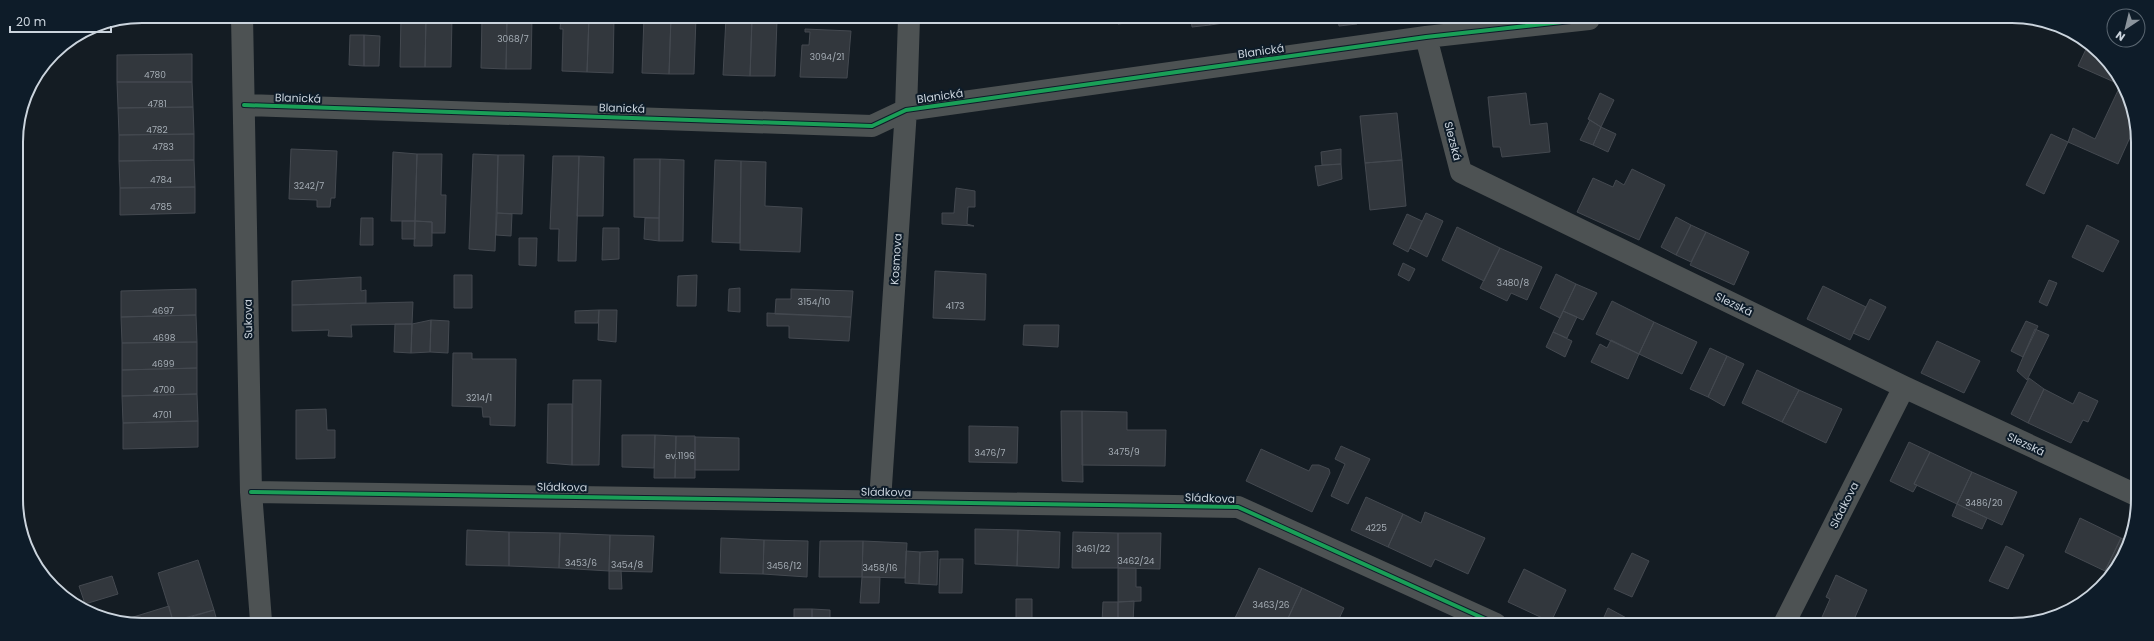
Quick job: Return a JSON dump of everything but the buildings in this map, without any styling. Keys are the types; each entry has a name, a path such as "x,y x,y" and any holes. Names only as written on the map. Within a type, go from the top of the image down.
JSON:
{"street":[{"name":"Sukova","path":"242,23 251,492 261,618"},
{"name":"Kosmova","path":"880,501 906,110 909,23"},
{"name":"Blanická","path":"244,105 872,126 906,110 1426,37 1553,23"},
{"name":"Slezská","path":"1426,37 1461,172 1904,386 2131,493"},
{"name":"Sládkova","path":"1787,618 1904,386"},
{"name":"Sládkova","path":"251,492 1238,507 1483,618"}],"cycle path":[{"path":"244,105 872,126 906,110 1426,37 1553,23"},
{"path":"251,492 1238,507 1483,618"}]}
